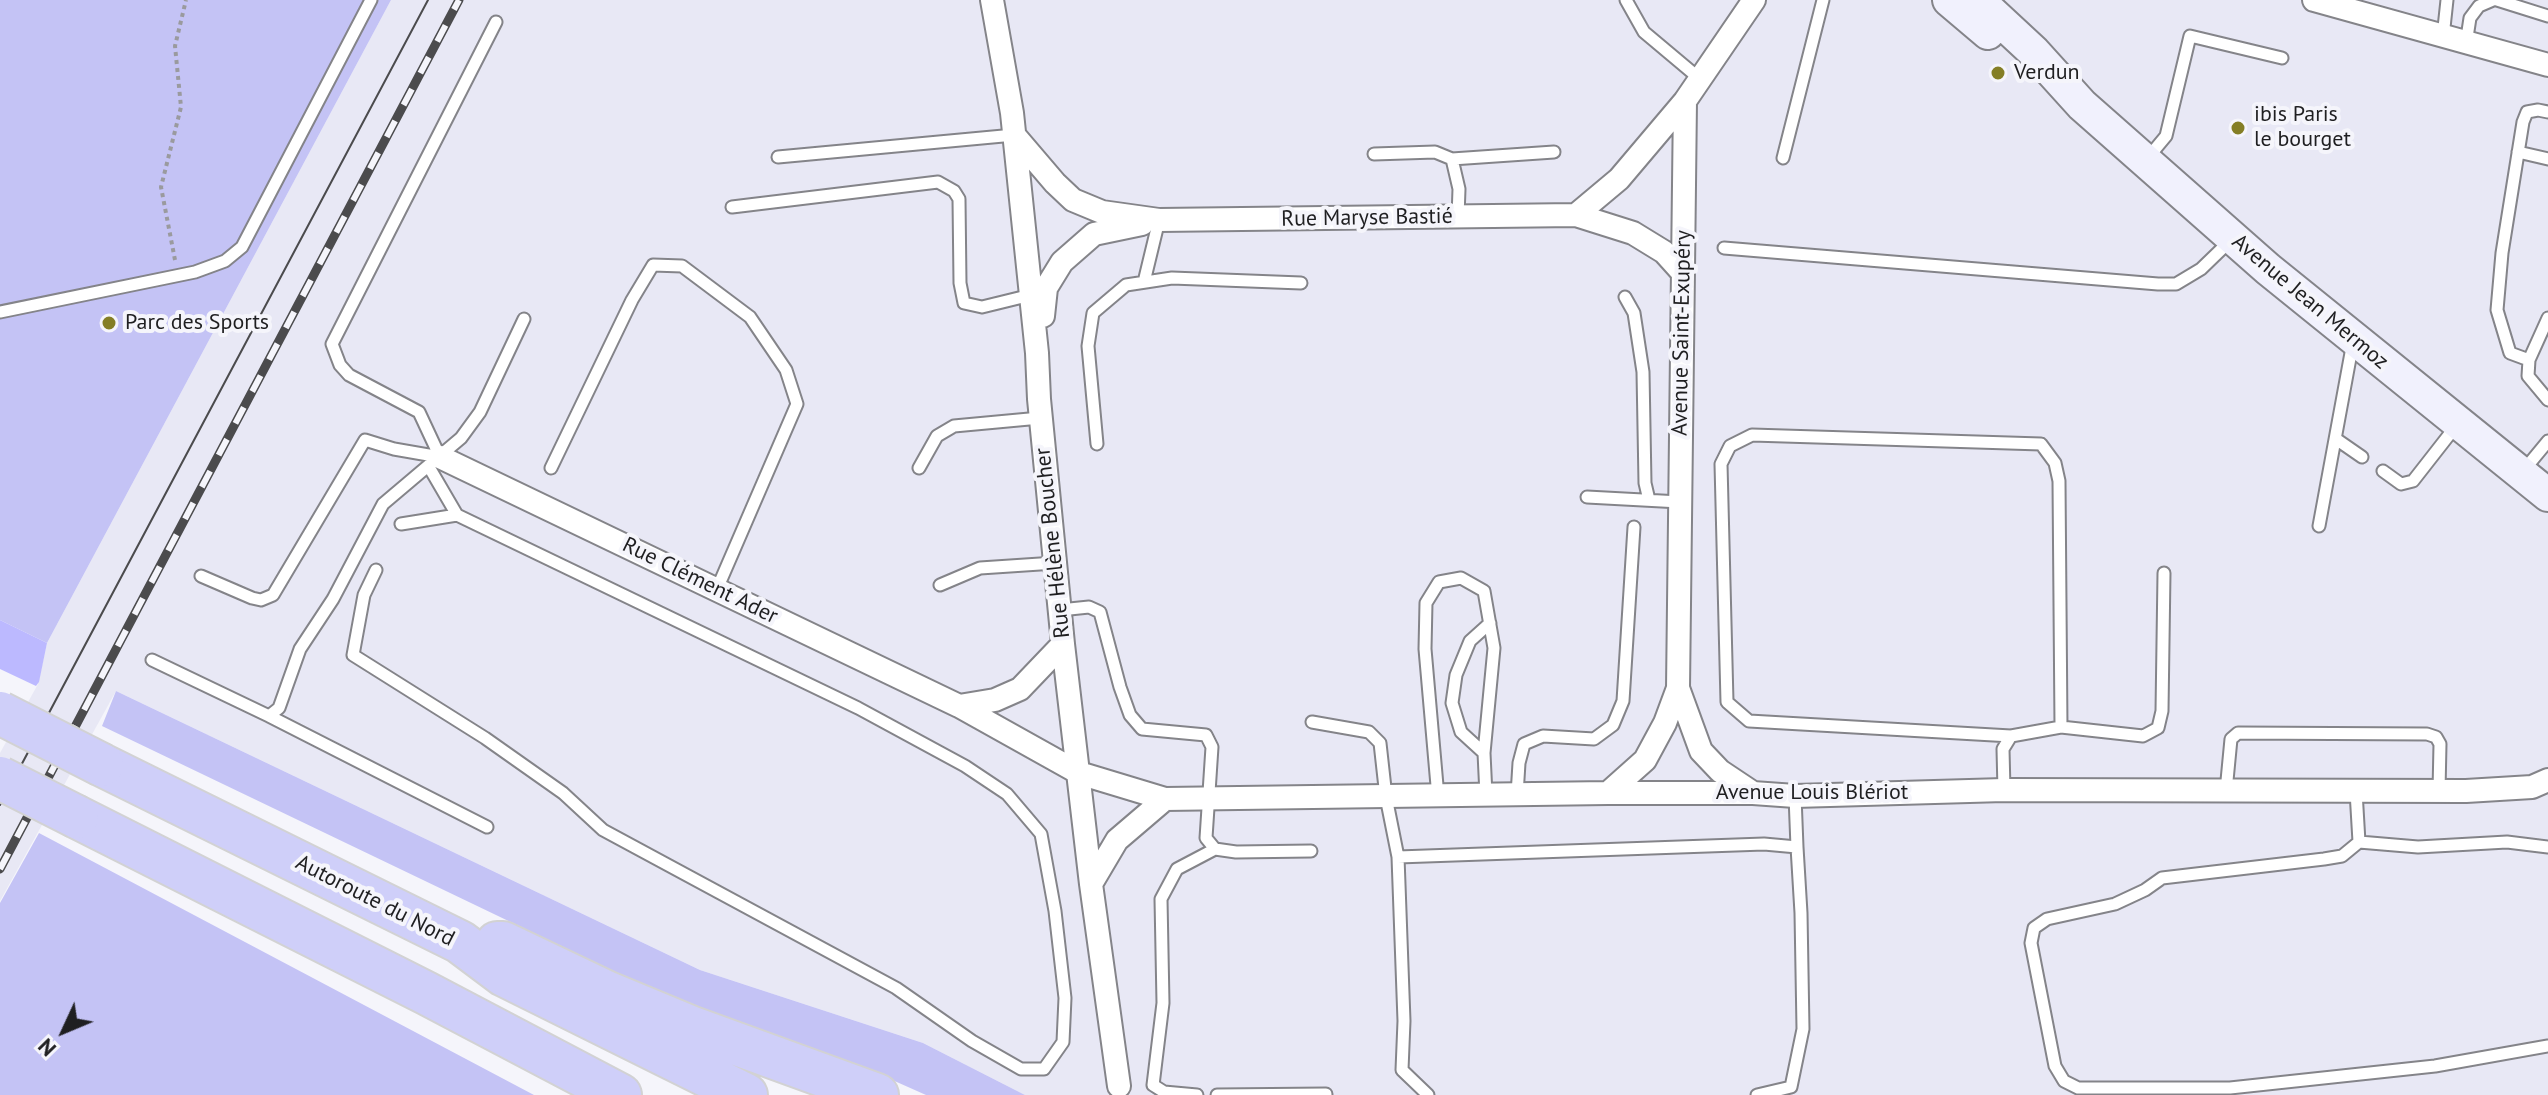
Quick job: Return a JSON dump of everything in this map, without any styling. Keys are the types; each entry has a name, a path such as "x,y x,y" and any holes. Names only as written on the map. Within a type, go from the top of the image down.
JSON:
{"highway":[{"name":"Autoroute du Nord","path":"0,713 460,942 504,975 746,1095"},
{"path":"0,778 426,993 620,1095"},
{"path":"460,942 503,943 608,993 690,1027 877,1095"}],"main road":[{"name":"Avenue Jean Mermoz","path":"1949,0 2023,63 2082,105 2354,340 2540,489"},
{"name":"Avenue Jean Mermoz","path":"1978,0 2034,52 2082,105"}],"street":[{"name":"Rue Hélène Boucher","path":"992,0 1014,135 1063,644 1091,884 1120,1090"},
{"path":"2319,1 2548,65"},
{"path":"1576,215 1619,179 1685,101 1756,2"},
{"name":"Avenue Saint-Exupéry","path":"1608,793 1645,760 1665,723 1678,688 1685,101"},
{"name":"Rue Maryse Bastié","path":"1014,135 1073,200 1102,212 1159,220 1576,215 1633,233 1664,252 1682,272"},
{"name":"Rue Maryse Bastié","path":"1037,353 1046,288 1062,262 1094,234 1159,220"},
{"name":"Rue Clément Ader","path":"435,462 717,589 959,706 1079,773"},
{"path":"959,706 995,700 1020,689 1063,644"},
{"name":"Avenue Saint-Exupéry","path":"1678,688 1701,751 1720,771 1753,793"},
{"name":"Avenue Louis Blériot","path":"1079,773 1165,799 1210,800 1608,793 1795,796 2004,790 2439,791 2532,787 2548,780"},
{"path":"1091,884 1117,840 1165,799"}],"lane":[{"path":"0,312 177,276 225,261 242,247 371,0"},
{"path":"1626,0 1644,32 1700,79"},
{"path":"1783,158 1823,0"},
{"path":"2443,38 2447,0"},
{"path":"2466,44 2470,18 2479,6 2495,0 2548,16"},
{"path":"457,515 419,412 349,375 340,365 332,344 496,22"},
{"path":"2146,161 2166,136 2190,36 2282,58"},
{"path":"2529,360 2510,353 2497,310 2502,253 2527,112 2548,112"},
{"path":"778,157 1014,135"},
{"path":"1374,154 1435,152 1452,159 1554,152"},
{"path":"2518,152 2548,159"},
{"path":"1452,159 1459,189 1458,217"},
{"path":"732,207 938,182 954,191 959,199 960,283 964,303 982,307 1031,295"},
{"path":"1144,282 1159,220"},
{"path":"1724,248 2176,284 2201,269 2233,238"},
{"path":"551,468 632,300 653,265 682,266 750,317 786,370 797,404 717,589"},
{"path":"1097,444 1088,346 1093,313 1126,285 1172,278 1301,283"},
{"path":"1625,297 1634,313 1643,372 1645,483 1649,500"},
{"path":"2548,318 2529,360 2528,376 2548,400"},
{"path":"269,716 279,708 300,649 333,599 383,504 461,438 480,412 524,319"},
{"path":"2319,526 2354,340"},
{"path":"919,468 937,436 954,426 1040,418"},
{"path":"2383,471 2401,484 2413,481 2459,423"},
{"path":"2061,727 2059,481 2055,463 2041,444 1752,435 1730,446 1721,464 1727,702 1749,721 2011,736 2061,727 2143,736 2158,728 2162,711 2164,573"},
{"path":"2336,439 2362,457"},
{"path":"201,576 252,598 261,600 273,595 365,440 435,462"},
{"path":"2540,489 2548,441"},
{"path":"1587,497 1680,502"},
{"path":"376,570 364,595 353,655 485,738 563,793 603,830 896,988 972,1041 1021,1069 1044,1069 1063,1042 1065,998 1055,911 1041,834 1007,794 965,766 858,708 457,515 401,524"},
{"path":"1517,795 1524,744 1543,736 1594,739 1613,725 1623,701 1634,527"},
{"path":"940,585 980,568 1055,563"},
{"path":"1438,797 1425,649 1426,603 1439,582 1461,578 1484,591 1494,648 1484,753 1486,795"},
{"path":"1060,610 1089,607 1100,612 1130,715 1142,729 1206,735 1212,747 1206,838 1215,849"},
{"path":"1484,753 1461,732 1452,703 1456,675 1470,641 1490,623"},
{"path":"152,660 487,827"},
{"path":"1312,722 1369,732 1380,743 1386,797 1398,857 1404,1021 1402,1070 1428,1095"},
{"path":"2226,791 2231,739 2238,733 2427,734 2436,737 2440,744 2439,791"},
{"path":"2004,790 2003,749 2011,736"},
{"path":"2356,791 2359,842"},
{"path":"1757,1095 1791,1087 1803,1029 1795,796"},
{"path":"2548,847 2507,842 2418,847 2359,842 2342,856 2162,878 2115,904 2047,919 2034,928 2031,943 2055,1066 2064,1081 2078,1088 2230,1088 2435,1066 2548,1046"},
{"path":"1398,857 1764,844 1797,847"},
{"path":"1197,1095 1164,1092 1153,1085 1163,1003 1161,899 1177,869 1215,849 1236,852 1311,851"},
{"path":"1217,1095 1326,1094"}],"path":[{"path":"177,276 161,187 181,107 175,46 186,0"}],"shaded area":[{"name":"Parc des Sports","path":"0,0 391,0 47,643 0,620"},
{"path":"391,0 2548,0 2548,1095 1025,1095 923,1043 700,970 116,691 0,901 0,753 38,684 47,643"},
{"path":"0,620 47,643 36,686 0,669"},
{"path":"116,691 700,970 923,1043 1025,1095 926,1095 890,1079 694,1010 102,726"},
{"path":"39,833 534,1095 0,1095 0,903"}],"tram line":[{"path":"0,805 428,0"}],"railway":[{"path":"0,869 459,0"}],"place":[{"name":"Verdun","path":"1998,73"},
{"name":"ibis Paris le bourget","path":"2238,128"},
{"name":"Parc des Sports","path":"109,323"}]}
